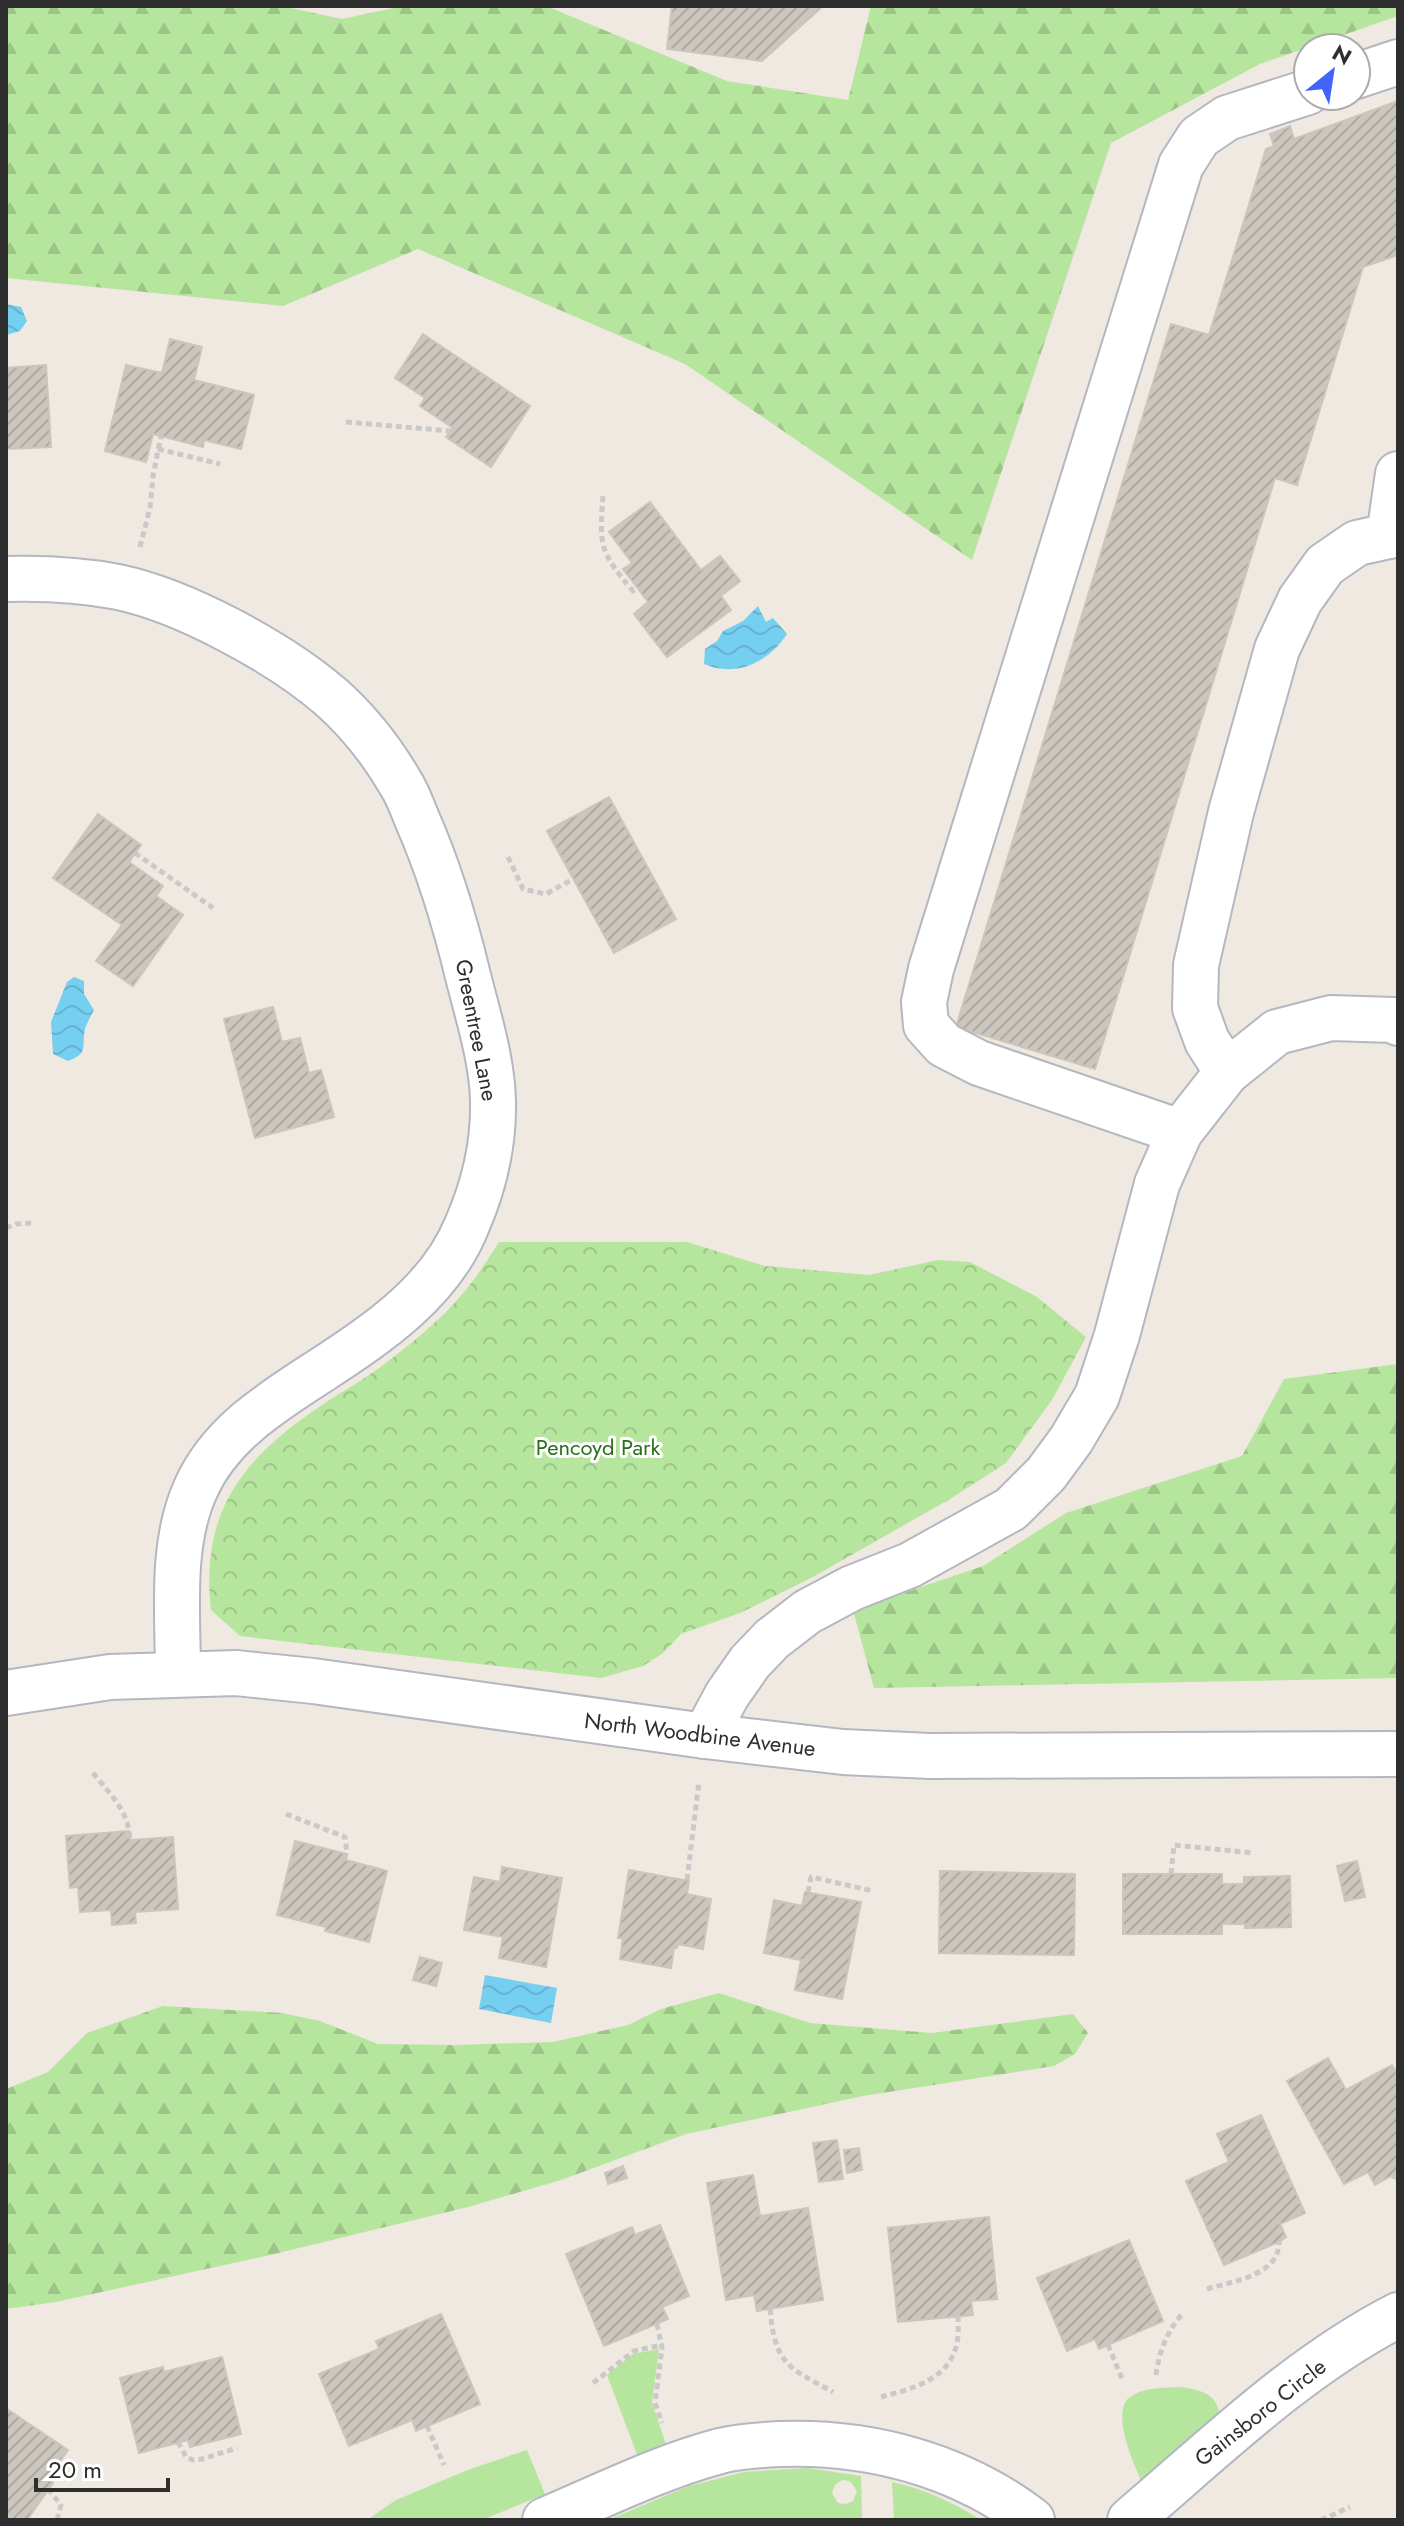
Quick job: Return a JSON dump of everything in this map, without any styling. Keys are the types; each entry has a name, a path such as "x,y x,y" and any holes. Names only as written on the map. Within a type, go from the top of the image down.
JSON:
{"street":[{"path":"1372,71 1398,62"},
{"path":"1180,1132 979,1063 944,1045 926,1025 924,1002 931,969 1181,165 1199,137 1227,118 1292,97"},
{"path":"1227,1072 1207,1041 1195,1008 1196,965 1231,812 1277,649 1300,600 1325,565 1357,543 1394,535 1398,474"},
{"name":"Greentree Lane","path":"6,579 63,580 121,588 180,607 241,637 332,698 373,743 403,787 430,848 457,933 485,1047 493,1099 491,1143 483,1183 466,1230 442,1269 415,1301 386,1325 274,1400 241,1428 213,1458 195,1489 184,1527 179,1571 178,1674"},
{"path":"705,1736 750,1662 772,1639 807,1612 852,1588 910,1565 1011,1509 1046,1474 1097,1396 1117,1335 1157,1184 1180,1132 1227,1072 1277,1032 1331,1018 1396,1021"},
{"name":"North Woodbine Avenue","path":"6,1693 110,1677 236,1673 843,1752 930,1756 1398,1754"},
{"name":"Gainsboro Circle","path":"1130,2520 1270,2401 1336,2353 1398,2315"},
{"path":"545,2520 679,2465 722,2451 762,2445 830,2444 880,2451 950,2473 988,2491 1032,2520"}],"path":[{"path":"346,422 451,431"},
{"path":"139,549 150,508 161,436"},
{"path":"158,449 220,464"},
{"path":"603,496 600,537 610,563 633,591 637,588"},
{"path":"135,853 213,908"},
{"path":"508,857 523,889 546,894 573,879"},
{"path":"6,1228 33,1223"},
{"path":"93,1773 121,1808 129,1824 130,1840"},
{"path":"687,1880 698,1786"},
{"path":"286,1814 345,1837 347,1854"},
{"path":"1171,1874 1174,1845 1254,1853"},
{"path":"808,1892 811,1877 873,1891"},
{"path":"1207,2289 1260,2272 1278,2257 1279,2242"},
{"path":"770,2309 773,2339 778,2353 796,2372 833,2392"},
{"path":"1156,2375 1163,2344 1173,2324 1183,2313"},
{"path":"881,2397 930,2380 945,2369 957,2342 958,2316"},
{"path":"657,2324 662,2362 655,2403 679,2465"},
{"path":"593,2383 634,2351 662,2345"},
{"path":"1108,2345 1123,2381"},
{"path":"427,2426 444,2465"},
{"path":"178,2442 186,2457 193,2460 237,2448"},
{"path":"48,2489 61,2505 57,2520"},
{"path":"1321,2520 1350,2507"}],"green space":[{"path":"6,6 281,6 342,19 403,6 546,6 727,81 848,100 871,6 1398,6 1398,16 1352,32 1292,32 1292,53 1260,64 1111,143 972,560 685,364 418,249 283,306 6,278"},
{"name":"Pencoyd Park","path":"499,1242 687,1242 765,1266 869,1275 938,1260 970,1262 1037,1297 1086,1337 1052,1400 1006,1463 950,1499 811,1578 740,1613 681,1634 663,1653 643,1666 601,1678 240,1636 211,1610 209,1575 220,1516 233,1490 249,1467 294,1425 376,1370 436,1322 469,1286"},
{"path":"1398,1364 1398,1678 874,1688 853,1610 983,1566 1066,1513 1242,1456 1284,1379"},
{"path":"719,1993 810,2023 932,2033 1073,2014 1088,2033 1075,2054 1054,2066 863,2096 686,2134 561,2180 468,2207 270,2255 56,2302 6,2309 6,2089 48,2072 87,2033 163,2006 282,2013 320,2021 378,2044 553,2042 628,2025 661,2009"},
{"path":"659,2349 652,2402 666,2445 638,2457 607,2375 633,2354"},
{"path":"1180,2387 1210,2396 1219,2412 1142,2482 1123,2426 1124,2404 1141,2391"},
{"path":"527,2450 545,2494 482,2520 367,2520 396,2500 470,2469"},
{"path":"807,2468 861,2476 862,2520 608,2520 689,2486 744,2472","holes":["842,2480 850,2481 857,2491 853,2501 838,2503 832,2493 835,2485"]},
{"path":"892,2482 938,2497 981,2520 894,2520"}],"water":[{"path":"6,304 21,307 27,321 20,331 6,335"},
{"path":"758,606 766,622 773,618 787,634 780,644 751,665 740,668 716,668 704,664 705,649 717,641 723,631 743,621"},
{"path":"74,977 84,981 84,994 94,1010 85,1029 82,1052 68,1061 53,1054 51,1022 67,982"},
{"path":"485,1975 557,1988 551,2023 479,2009"}],"building":[{"path":"672,6 823,6 762,61 667,49"},
{"path":"1398,101 1398,255 1363,267 1297,485 1275,478 1095,1069 956,1027 1171,324 1209,335 1266,149 1274,146 1270,134 1290,126 1294,139"},
{"path":"423,334 530,406 491,467 446,437 453,428 420,406 425,398 395,378"},
{"path":"170,339 202,347 194,380 254,395 241,449 204,440 203,447 153,434 146,462 105,451 126,365 162,373"},
{"path":"46,365 51,447 6,449 6,368"},
{"path":"650,502 701,570 720,556 740,581 721,596 731,610 667,657 634,614 648,602 623,569 632,563 609,532"},
{"path":"609,797 676,919 614,953 547,831"},
{"path":"98,814 141,845 129,862 163,886 156,896 183,915 133,986 96,961 122,925 53,878"},
{"path":"273,1007 282,1042 300,1038 309,1073 321,1070 334,1117 255,1138 224,1019"},
{"path":"129,1831 130,1840 173,1837 178,1909 135,1912 136,1923 112,1925 111,1910 80,1912 78,1887 70,1888 66,1836"},
{"path":"295,1841 347,1854 346,1860 387,1871 369,1942 277,1915"},
{"path":"1357,1861 1365,1897 1345,1901 1337,1866"},
{"path":"502,1867 562,1878 546,1967 499,1958 503,1937 464,1930 474,1877 500,1882"},
{"path":"629,1870 689,1881 687,1894 711,1899 703,1949 678,1944 674,1948 671,1968 620,1959 623,1938 618,1938"},
{"path":"940,1871 1075,1874 1074,1955 939,1953"},
{"path":"1123,1874 1222,1874 1222,1884 1244,1884 1244,1877 1290,1876 1291,1927 1245,1928 1245,1924 1222,1924 1222,1934 1123,1934"},
{"path":"805,1892 861,1902 842,1999 795,1990 801,1960 764,1953 774,1900 802,1906"},
{"path":"420,1957 442,1963 436,1986 413,1980"},
{"path":"1328,2058 1346,2090 1392,2065 1398,2075 1398,2172 1375,2185 1368,2172 1344,2184 1287,2081"},
{"path":"1261,2115 1305,2213 1280,2224 1286,2237 1279,2242 1224,2265 1186,2181 1229,2162 1217,2134"},
{"path":"837,2140 843,2179 819,2182 813,2143"},
{"path":"859,2148 862,2170 847,2173 844,2150"},
{"path":"623,2166 627,2178 608,2184 605,2173"},
{"path":"753,2175 760,2216 808,2208 823,2300 757,2311 754,2295 726,2300 707,2183"},
{"path":"989,2217 997,2299 971,2301 973,2315 898,2322 888,2228"},
{"path":"660,2225 689,2296 662,2307 668,2319 604,2346 566,2254 632,2227 635,2235"},
{"path":"1129,2240 1163,2321 1099,2349 1095,2339 1067,2351 1037,2278"},
{"path":"441,2314 480,2404 416,2431 412,2420 349,2446 319,2374 379,2349 376,2341"},
{"path":"222,2357 241,2434 190,2447 188,2440 139,2453 120,2378 163,2367 164,2372"},
{"path":"7,2409 68,2450 48,2479 53,2483 27,2520 6,2520"}]}
